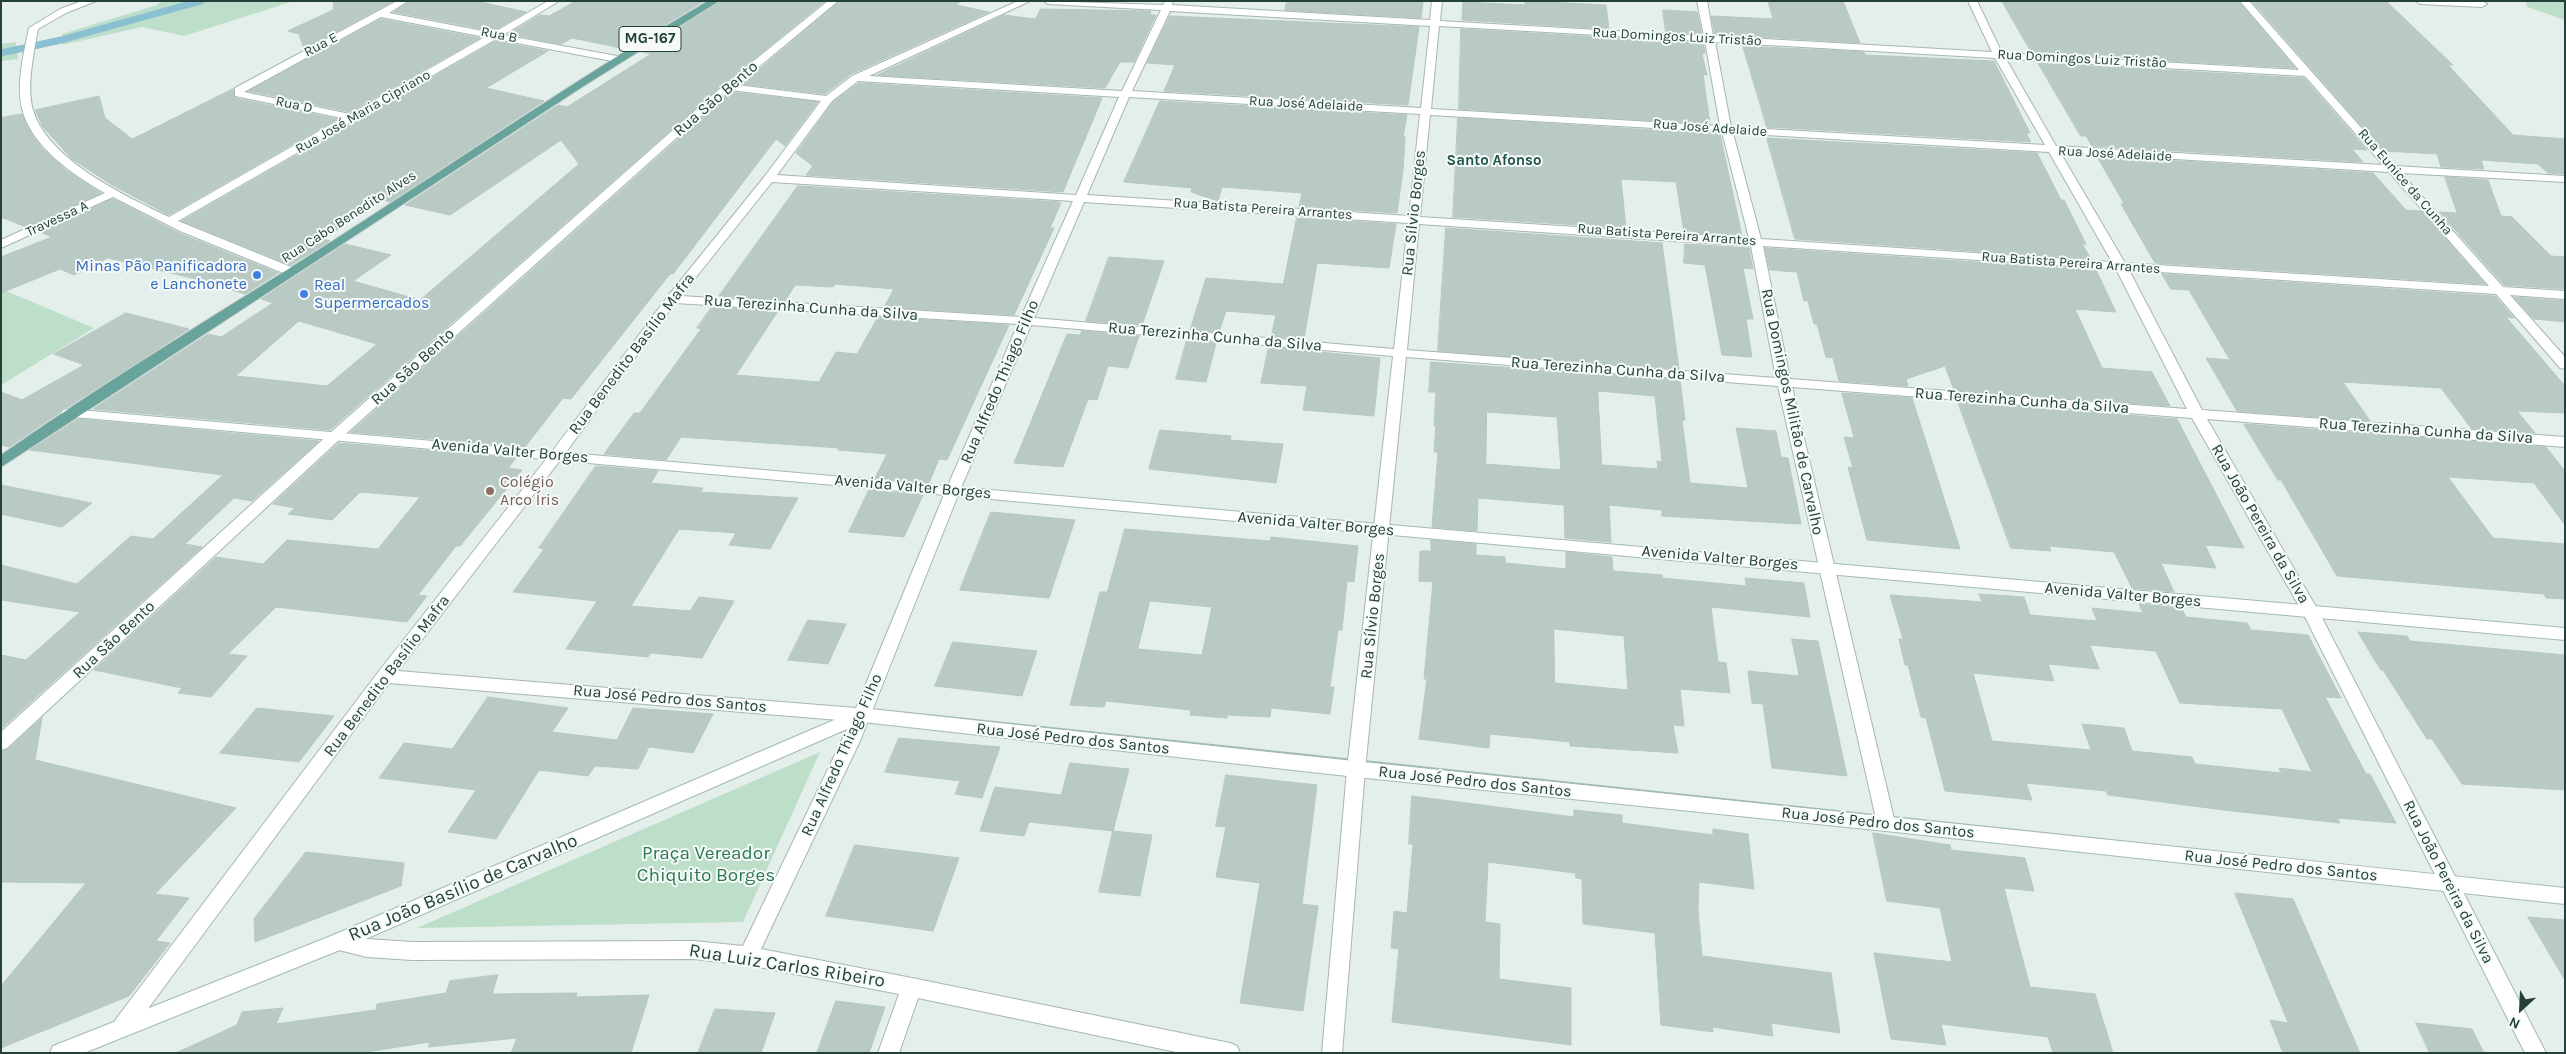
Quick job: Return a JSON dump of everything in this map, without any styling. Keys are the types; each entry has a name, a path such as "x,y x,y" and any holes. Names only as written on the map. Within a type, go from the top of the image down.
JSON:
{"main road":[{"name":"Rua Cabo Benedito Alves","path":"1,462 68,413 292,272 617,58 715,1"}],"street":[{"path":"92,1 47,19 34,28 28,53 28,110 41,138 76,171 113,193 170,221 292,272"},
{"name":"Rua E","path":"239,90 404,1"},
{"name":"Rua José Maria Cipriano","path":"170,221 555,1"},
{"name":"Rua São Bento","path":"1,743 335,436 728,87 834,1"},
{"name":"Rua Benedito Basílio Mafra","path":"123,1026 385,676 556,456 672,299 769,178 828,99 856,78 1026,1"},
{"name":"Rua Domingos Luiz Tristão","path":"1048,1 1168,5 1436,25 1710,38 2308,73"},
{"name":"Rua Sílvio Borges","path":"1332,1053 1356,770 1400,353 1412,219 1436,25 1437,1"},
{"name":"Rua Domingos Militão de Carvalho","path":"1702,1 1726,128 1756,241 1784,383 1886,823"},
{"name":"Rua João Pereira da Silva","path":"1972,1 1998,54 2121,267 2197,414 2311,612 2536,1053"},
{"name":"Rua Eunice da Cunha","path":"2244,1 2565,365"},
{"path":"2420,1 2482,4"},
{"name":"Rua Alfredo Thiago Filho","path":"748,956 862,715 954,490 1026,321 1126,93 1168,5"},
{"name":"Rua B","path":"380,14 617,58"},
{"name":"Rua José Adelaide","path":"856,78 2565,179"},
{"path":"728,87 828,99"},
{"name":"Rua D","path":"239,90 239,94 352,117"},
{"name":"Rua Batista Pereira Arrantes","path":"769,178 1756,241 2121,267 2565,294"},
{"name":"Travessa A","path":"1,245 113,193"},
{"name":"Rua Terezinha Cunha da Silva","path":"672,299 1026,321 1400,353 2565,442"},
{"name":"Avenida Valter Borges","path":"68,413 954,490 1382,530 1826,567 2565,634"},
{"name":"Rua José Pedro dos Santos","path":"385,676 862,715 1356,770 1886,823 2565,896"},
{"name":"Rua João Basílio de Carvalho","path":"60,1053 123,1026 338,942 862,715"},
{"name":"Rua Luiz Carlos Ribeiro","path":"338,942 367,948 412,951 694,950 748,956 912,987 1230,1053"},
{"path":"888,1053 912,987"}],"green space":[{"path":"161,1 294,1 184,36 142,27 62,45 62,34 157,5"},
{"path":"2526,1 2565,1 2565,20 2527,7"},
{"path":"16,42 18,59 1,61 1,44"},
{"path":"6,291 94,328 1,385 1,292"},
{"name":"Praça Vereador Chiquito Borges","path":"820,752 743,922 417,928"}],"building":[{"path":"334,1 393,1 304,49 299,34 288,31 333,10"},
{"path":"410,1 476,1 526,12 493,31 394,12"},
{"path":"576,1 704,1 626,49 572,38 561,44 508,34 540,15 549,16"},
{"path":"721,1 825,1 723,84 330,430 93,409 208,334 221,337 273,303 261,299 345,244 391,255 353,281 420,300 579,164 561,140 450,215 405,205 558,105 567,107 651,54 642,52","holes":["299,321 377,344 327,386 236,376"]},
{"path":"840,1 961,1 956,5 989,12 851,74 825,94 742,84"},
{"path":"1287,1 1423,1 1421,18 1285,10"},
{"path":"1525,1 1606,5 1609,29 1462,20 1463,2 1525,5"},
{"path":"1768,1 1843,1 1860,43 1715,34 1711,16 1773,19"},
{"path":"2002,1 2238,1 2295,68 2032,53"},
{"path":"2252,1 2387,2 2453,65 2448,65 2513,135 2565,139 2565,174 2548,173 2538,164 2481,160 2484,169 2441,167 2437,154 2384,151"},
{"path":"1041,9 1151,11 1150,15 1156,15 1134,62 1120,62 1105,88 877,75 1004,15 1035,19"},
{"path":"1663,10 1697,12 1702,34 1666,32"},
{"path":"1170,16 1419,27 1408,105 1164,91 1175,65 1147,63"},
{"path":"381,19 480,38 350,112 249,91"},
{"path":"1461,29 1703,43 1705,53 1702,54 1707,75 1703,74 1710,124 1459,109"},
{"path":"496,41 548,51 486,88 544,101 390,202 384,200 332,233 324,239 330,241 291,265 182,221"},
{"path":"1743,46 1864,52 1865,55 1994,61 2030,133 2026,133 2031,142 1767,127"},
{"path":"2038,63 2304,78 2367,150 2352,149 2363,162 2092,146 2086,136 2081,136"},
{"path":"859,83 1102,98 1063,192 806,175 813,166 796,153 833,102"},
{"path":"233,89 235,98 337,119 169,215 112,185 72,159 43,127 35,110 99,96 105,118 132,139"},
{"path":"731,92 818,102 785,146 776,139 673,274 670,274 571,399 563,398 525,447 351,432"},
{"path":"1160,101 1407,115 1403,137 1405,137 1403,170 1397,213 1299,207 1302,193 1222,187 1218,201 1191,192 1192,188 1124,182"},
{"path":"22,114 33,136 42,148 66,170 101,193 26,227 1,217 1,118"},
{"path":"1458,118 1720,134 1742,236 1684,232 1676,182 1621,179 1626,228 1453,217"},
{"path":"1767,138 2037,153 2061,200 2064,200 2086,244 2082,244 2091,259 1795,239"},
{"path":"2097,156 2373,173 2406,210 2421,211 2485,284 2155,263 2121,204 2124,204"},
{"path":"2445,177 2488,180 2501,216 2512,217 2551,256 2565,257 2565,289 2504,285 2439,212 2457,213"},
{"path":"798,186 1061,203 1050,228 1054,228 1014,315 884,307 894,289 835,284 833,287 795,285 785,301 719,296"},
{"path":"113,199 179,233 278,273 245,294 200,280 108,258 74,275 60,269 1,293 1,257 52,237 40,232"},
{"path":"1297,218 1396,224 1389,268 1317,263 1304,339 1271,337 1276,315 1226,311 1219,332 1190,330 1206,278 1283,284"},
{"path":"1446,228 1662,243 1679,369 1438,351"},
{"path":"1685,244 1749,248 1753,269 1743,268 1753,319 1746,319 1752,357 1722,355 1705,265 1684,263"},
{"path":"1765,248 2096,270 2116,312 2075,309 2102,368 2152,372 2170,406 1954,390 1945,366 1906,379 1908,386 1839,381 1833,358 1826,357 1817,324 1814,324 1808,301 1804,301 1797,272 1770,270"},
{"path":"1109,257 1164,261 1142,325 1086,321"},
{"path":"2162,274 2495,296 2514,318 2506,317 2565,386 2565,413 2517,411 2535,433 2471,428 2441,388 2343,382 2370,421 2237,411 2206,358 2230,360 2189,290 2171,289"},
{"path":"2514,297 2565,301 2565,322 2534,319"},
{"path":"712,307 778,311 736,375 819,382 836,352 857,354 878,317 1009,325 947,460 939,459 929,483 875,478 887,454 838,450 839,448 681,437 666,460 604,454 634,413 640,413 701,329 697,328"},
{"path":"126,313 189,329 68,407 63,408 59,413 9,447 1,445 1,392 22,400 84,365 54,354"},
{"path":"1082,331 1139,336 1128,368 1108,366 1097,400 1088,399 1063,467 1014,463 1067,334 1080,335"},
{"path":"1187,340 1216,343 1206,382 1176,379"},
{"path":"1269,347 1380,358 1374,416 1303,410 1307,386 1261,383"},
{"path":"1431,362 1680,380 1685,420 1682,420 1690,483 1748,488 1736,428 1776,431 1781,457 1788,458 1801,524 1662,516 1662,510 1609,505 1611,542 1565,538 1564,505 1478,498 1477,531 1432,527 1438,452 1434,452 1436,392 1429,392","holes":["1598,391 1655,396 1662,462 1657,461 1658,469 1602,465","1487,412 1557,417 1561,470 1486,464"]},
{"path":"1842,393 1912,398 1960,549 1867,540 1848,467 1853,468 1844,437 1854,438"},
{"path":"1958,402 2177,419 2244,548 2205,545 2216,568 2161,563 2174,592 2132,588 2114,552 2049,546 2051,551 2011,548"},
{"path":"78,419 319,441 252,501 234,498 185,544 202,547 1,729 1,655 26,660 80,612 1,600 1,565 77,584 131,536 153,539 223,475 30,450"},
{"path":"2244,424 2546,447 2565,471 2565,525 2534,483 2448,477 2493,538 2565,544 2565,599 2546,598 2544,594 2337,576 2281,480 2278,480"},
{"path":"1160,430 1231,436 1230,440 1283,444 1276,483 1149,469"},
{"path":"339,443 516,458 508,468 522,470 460,546 456,546 418,595 427,596 407,622 276,607 228,654 247,656 211,697 178,693 182,688 94,670 216,557 263,564 287,540 378,549 420,497 360,492 332,520 288,514 295,508 273,504"},
{"path":"596,466 658,471 651,483 703,488 700,492 798,498 770,549 729,545 736,533 679,529 631,606 690,611 699,597 734,601 702,658 651,653 648,657 566,649 597,601 513,592 544,549 539,548"},
{"path":"1,485 92,503 62,527 1,514"},
{"path":"869,490 923,495 904,537 849,532"},
{"path":"991,512 1075,520 1049,598 960,590"},
{"path":"1125,529 1270,541 1271,537 1358,546 1354,582 1347,581 1342,630 1338,630 1330,687 1334,687 1330,714 1271,708 1270,717 1227,715 1227,718 1190,715 1191,710 1106,701 1104,707 1070,705 1100,592 1107,592","holes":["1150,601 1212,607 1202,655 1138,649"]},
{"path":"1431,540 1476,544 1476,555 1505,557 1505,563 1566,569 1566,552 1612,557 1613,571 1662,575 1662,578 1746,586 1745,578 1804,583 1810,617 1711,607 1718,662 1726,663 1730,693 1680,689 1684,726 1673,725 1678,753 1570,746 1570,742 1490,734 1489,748 1419,739 1427,679 1424,679 1433,582 1419,581 1420,551 1431,551","holes":["1554,629 1624,636 1628,690 1555,683"]},
{"path":"1979,594 2024,597 2030,615 2097,621 2092,608 2143,613 2139,604 2181,608 2186,617 2247,623 2251,630 2308,635 2341,698 2325,697 2366,774 2370,774 2396,823 2337,818 2340,823 2108,795 2106,791 2026,783 2032,800 1945,791 1926,718 1921,717 1908,665 1905,665 1899,639 1903,639 1890,595 1982,602","holes":["2090,645 2156,651 2180,703 2282,709 2312,772 2279,768 2281,773 2195,764 2192,757 2132,751 2124,728 2082,724 2091,750 1992,741 1973,673 2054,681 2048,664 2099,669"]},
{"path":"808,620 846,624 828,664 788,660"},
{"path":"2358,632 2407,636 2410,641 2565,655 2565,790 2462,784 2432,739 2427,739"},
{"path":"1792,639 1818,641 1847,776 1772,768 1763,704 1752,703 1748,671 1799,676"},
{"path":"953,642 1037,651 1022,696 935,686"},
{"path":"488,697 568,708 552,732 617,740 633,708 713,714 693,753 649,747 638,769 595,766 588,776 539,770 496,839 448,832 476,790 379,778 404,743 452,749"},
{"path":"257,708 334,716 299,762 220,753"},
{"path":"42,718 35,760 236,808 155,894 189,898 156,941 170,943 129,996 1,1048 1,986 86,883 1,882 1,752 8,749"},
{"path":"899,738 1000,747 982,798 955,794 960,781 885,772"},
{"path":"1070,763 1129,769 1113,831 1029,822 1024,836 980,831 995,787 1061,795"},
{"path":"1226,775 1317,785 1302,904 1318,906 1303,1011 1240,1003 1260,883 1216,877 1226,827 1216,826"},
{"path":"1412,796 1574,817 1574,810 1622,815 1622,823 1713,835 1713,829 1748,834 1754,889 1699,882 1698,911 1702,956 1831,973 1840,1033 1771,1023 1773,1036 1712,1027 1713,1032 1661,1025 1655,933 1583,924 1582,879 1576,878 1575,873 1488,862 1485,922 1500,924 1499,979 1571,988 1571,1045 1392,1022 1399,949 1391,948 1394,911 1407,913 1413,844 1409,844"},
{"path":"1113,831 1152,835 1140,896 1099,892"},
{"path":"1873,833 1950,845 1951,850 2025,858 2034,891 2004,888 2030,987 2095,994 2113,1053 2053,1053 2048,1037 1941,1024 1946,1045 1891,1039 1874,953 1952,962 1940,908 1887,901"},
{"path":"855,845 959,858 933,931 826,916"},
{"path":"306,852 404,863 401,886 255,942 254,919"},
{"path":"2235,893 2293,899 2360,1053 2283,1053 2270,1020 2288,1023"},
{"path":"2528,917 2565,920 2565,980"},
{"path":"498,975 492,994 577,993 576,997 649,995 631,1053 511,1053 517,1038 428,1047 430,1042 360,1053 176,1053 237,1025 242,1012 283,1008 276,1024 376,1010 377,1004 446,993 450,981"},
{"path":"836,1001 885,1007 869,1053 817,1053"},
{"path":"715,1009 775,1013 761,1053 698,1053"},
{"path":"2416,1023 2472,1029 2484,1053 2430,1053"}],"waterway":[{"path":"1,53 61,40 201,1"}],"place":[{"name":"Minas Pão Panificadora e Lanchonete","path":"257,275"},
{"name":"Real Supermercados","path":"304,294"},
{"name":"Colégio Arco Íris","path":"490,491"}],"district":[{"name":"Santo Afonso","path":"1494,161"}]}
